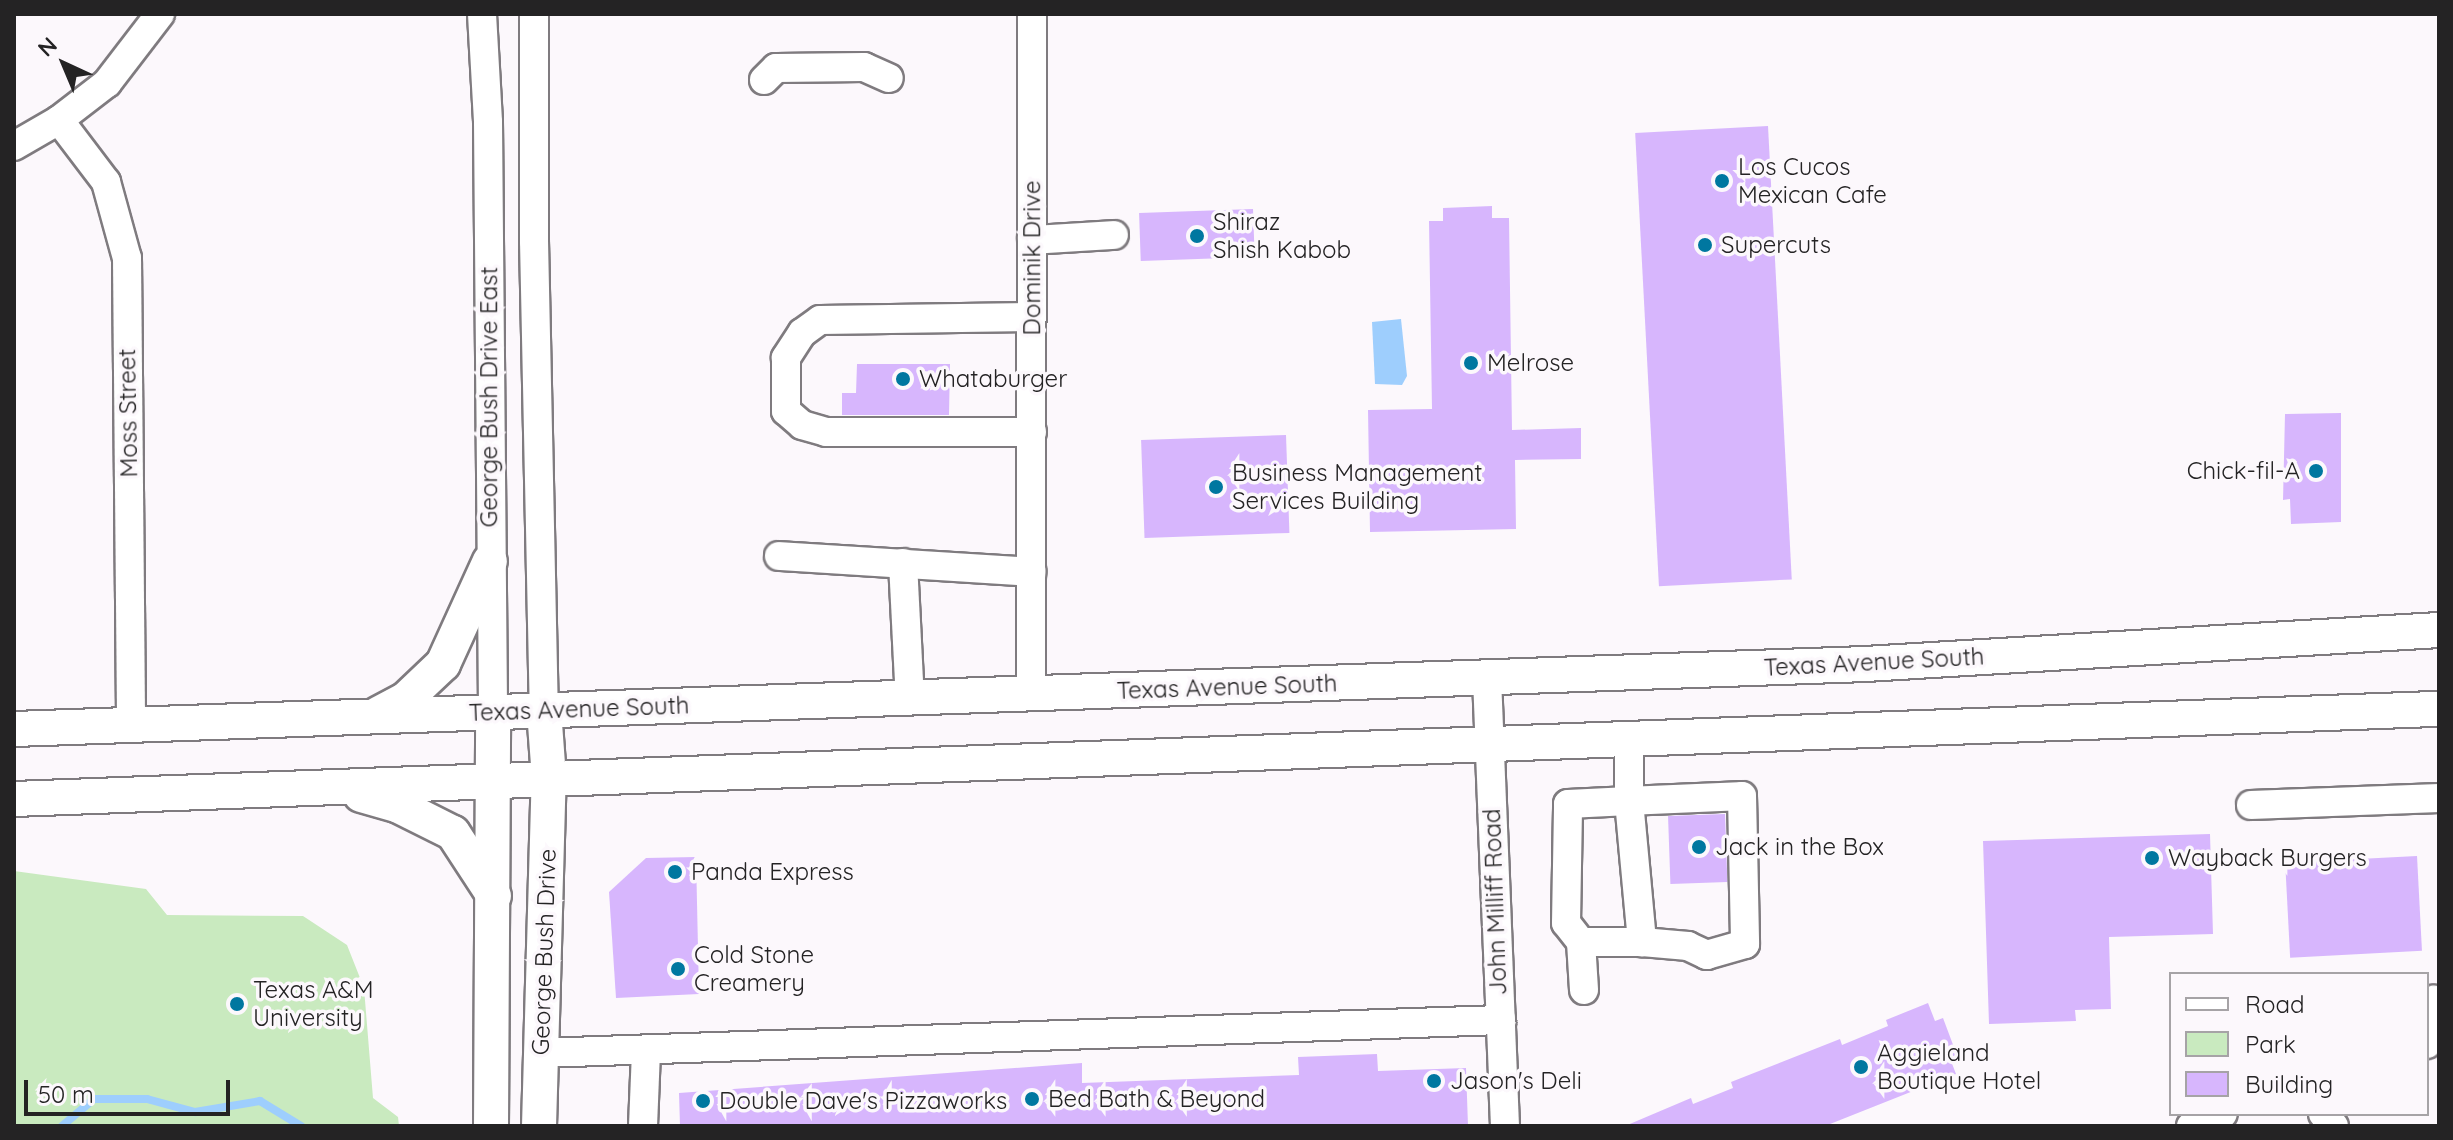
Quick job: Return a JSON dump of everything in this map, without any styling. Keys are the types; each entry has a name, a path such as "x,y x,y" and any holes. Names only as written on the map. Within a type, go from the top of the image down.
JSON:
{"main road":[{"path":"377,715 406,699 443,664 490,561"},
{"name":"Texas Avenue South","path":"14,729 493,711 910,700 1865,664 2439,630"},
{"path":"14,799 2439,709"},
{"name":"George Bush Drive East","path":"544,710 549,778"},
{"name":"George Bush Drive East","path":"493,711 496,780"},
{"name":"George Bush Drive","path":"539,1126 549,778"},
{"name":"George Bush Drive","path":"491,1126 496,780"},
{"path":"337,788 399,806 453,833 494,896"}],"street":[{"path":"14,146 59,120 107,83 160,14"},
{"name":"George Bush Drive East","path":"482,14 488,122 493,711"},
{"name":"George Bush Drive East","path":"534,14 544,710"},
{"name":"Dominik Drive","path":"1031,695 1032,14"},
{"path":"764,80 776,68 864,67 889,78"},
{"name":"Moss Street","path":"59,120 106,182 127,258 131,724"},
{"path":"1032,240 1114,235"},
{"path":"1031,317 820,320 802,333 786,358 786,411 802,425 826,432 1032,432"},
{"path":"779,556 1031,572"},
{"path":"903,563 910,700"},
{"name":"John Milliff Road","path":"1487,678 1505,1126"},
{"path":"1629,740 1629,801 1642,942"},
{"path":"1581,942 1688,946 1707,955 1745,944 1742,796 1568,804 1566,923 1581,942 1584,990"},
{"path":"2251,805 2439,798"},
{"path":"2429,1029 2433,999"},
{"path":"541,1053 1501,1020"},
{"path":"643,1126 646,1050"},
{"path":"2191,1126 2218,1116"}],"green space":[{"path":"14,871 146,889 167,915 303,916 347,945 364,988 373,1098 398,1117 399,1126 14,1126"}],"water":[{"path":"1401,319 1407,376 1402,385 1375,384 1372,322"}],"building":[{"path":"1768,126 1792,579 1659,586 1635,133"},
{"name":"Melrose","path":"1492,206 1492,218 1509,218 1512,430 1581,428 1581,459 1515,460 1516,529 1370,532 1368,410 1432,409 1429,221 1443,221 1443,208"},
{"name":"Shiraz Shish Kabob","path":"1253,209 1255,257 1141,261 1139,213"},
{"name":"Whataburger","path":"857,364 950,364 949,415 842,415 842,393 856,393"},
{"name":"Chick-fil-A","path":"2341,413 2341,522 2291,524 2290,499 2283,500 2285,414"},
{"name":"Business Management Services Building","path":"1286,435 1289,533 1145,538 1141,440"},
{"name":"Jack in the Box","path":"1725,814 1727,882 1670,884 1668,816"},
{"path":"2210,834 2213,934 2109,937 2111,1009 2075,1010 2076,1021 1989,1024 1983,841"},
{"path":"2417,856 2422,951 2290,958 2285,863"},
{"path":"696,857 699,994 616,998 609,892 646,858"},
{"name":"Aggieland Boutique Hotel","path":"1928,1003 1935,1021 1943,1018 1958,1058 1951,1061 1956,1074 1825,1126 1625,1126 1691,1098 1693,1104 1733,1088 1731,1082 1840,1039 1842,1045 1888,1026 1886,1020"},
{"path":"1377,1054 1378,1071 1466,1068 1468,1126 680,1126 679,1093 1082,1063 1082,1083 1299,1075 1298,1057"}],"waterway":[{"path":"62,1126 94,1099 147,1099 195,1112 260,1101 301,1126"}],"place":[{"name":"Los Cucos Mexican Cafe","path":"1722,181"},
{"name":"Shiraz Shish Kabob","path":"1197,236"},
{"name":"Supercuts","path":"1705,245"},
{"name":"Melrose","path":"1471,363"},
{"name":"Whataburger","path":"903,379"},
{"name":"Chick-fil-A","path":"2316,471"},
{"name":"Business Management Services Building","path":"1216,487"},
{"name":"Jack in the Box","path":"1699,847"},
{"name":"Wayback Burgers","path":"2152,858"},
{"name":"Panda Express","path":"675,872"},
{"name":"Cold Stone Creamery","path":"678,969"},
{"name":"Texas A&M University","path":"237,1004"},
{"name":"Aggieland Boutique Hotel","path":"1861,1067"},
{"name":"Jason's Deli","path":"1434,1081"},
{"name":"Bed Bath & Beyond","path":"1032,1099"},
{"name":"Double Dave's Pizzaworks","path":"703,1101"}]}
